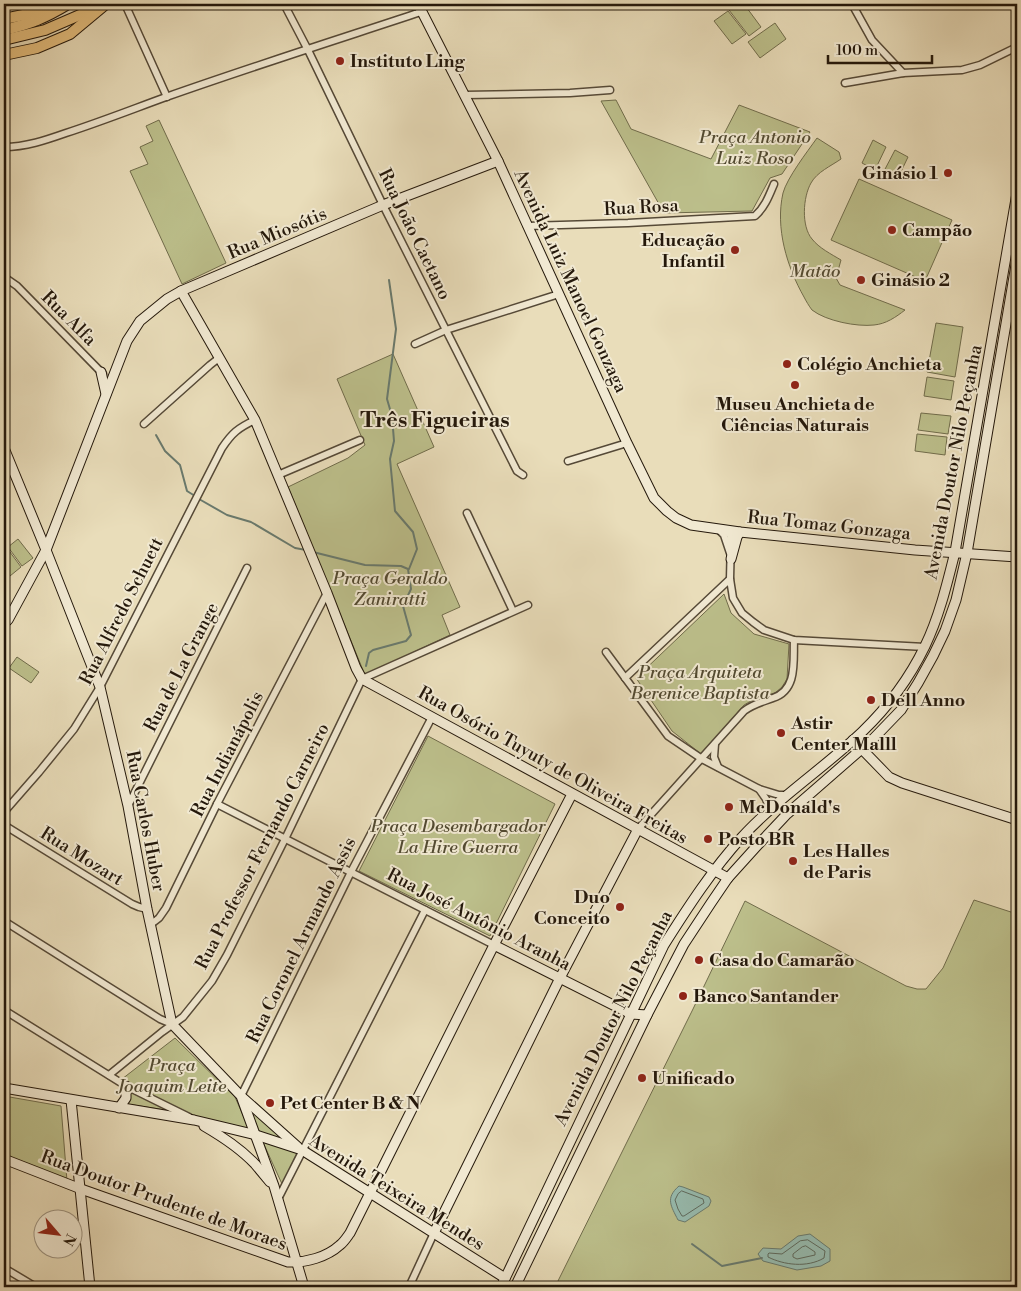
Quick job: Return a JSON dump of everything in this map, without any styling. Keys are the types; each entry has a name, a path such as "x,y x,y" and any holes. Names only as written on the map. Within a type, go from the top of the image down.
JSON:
{"main road":[{"path":"4,19 66,4"},
{"path":"4,30 29,24 49,16 66,4"},
{"path":"4,40 45,30 106,4"},
{"path":"4,55 37,48 70,34 106,4"}],"street":[{"path":"125,4 167,97"},
{"name":"Rua João Caetano","path":"284,4 517,471 523,475"},
{"path":"852,4 872,40 903,73"},
{"path":"4,147 36,144 167,97 308,50 420,8"},
{"name":"Avenida Luiz Manoel Gonzaga","path":"420,8 498,161 654,498 676,518 692,525 728,530"},
{"path":"845,83 903,73 962,70 980,65 1017,47"},
{"path":"465,95 570,94 610,90"},
{"name":"Rua Miosótis","path":"5,622 46,550 127,341 140,321 160,304 181,292 383,205 498,161"},
{"name":"Rua Rosa","path":"527,226 755,216 766,203 774,184"},
{"name":"Avenida Doutor Nilo Peçanha","path":"501,1287 507,1283 664,945 686,911 742,837 770,810 864,730 889,703 925,647 943,598 955,552 1017,193"},
{"name":"Avenida Doutor Nilo Peçanha","path":"515,1287 647,1015 684,944 711,903 728,878 787,814 882,731 900,710 934,656 956,600 967,553 1016,275 1017,258"},
{"path":"1001,285 1006,278 1016,275"},
{"name":"Rua Alfa","path":"4,277 17,286 111,383"},
{"path":"181,292 255,420 362,679 528,605"},
{"path":"415,344 446,330 559,294"},
{"path":"144,424 219,358"},
{"path":"101,372 106,395"},
{"name":"Rua Alfredo Schuett","path":"4,812 74,729 100,687 222,448 230,435 255,420"},
{"path":"278,475 360,440"},
{"path":"568,461 627,443"},
{"name":"Rua Carlos Huber","path":"4,448 100,687 128,806 150,925 172,1024"},
{"path":"467,513 513,611"},
{"path":"718,529 724,535 731,559"},
{"path":"728,530 731,538 730,580 733,598 742,613 764,630 794,640 925,647"},
{"name":"Rua Tomaz Gonzaga","path":"728,530 915,550 1017,557"},
{"path":"731,559 736,537 740,532"},
{"name":"Rua de La Grange","path":"128,806 247,568"},
{"path":"625,678 730,580"},
{"name":"Rua Indianápolis","path":"150,925 159,918 166,908 217,804 327,594"},
{"path":"409,1287 560,978 638,829 749,707 778,696 787,688 793,676 794,640"},
{"path":"606,652 668,736 702,759 759,789 779,795 789,794"},
{"name":"Rua Osório Tuyuty de Oliveira Freitas","path":"362,679 728,878"},
{"name":"Rua Professor Fernando Carneiro","path":"109,1075 183,1016 212,981 285,839 362,679"},
{"name":"Rua Coronel Armando Assis","path":"241,1096 351,872 432,717"},
{"path":"853,740 889,777 902,783 1017,820"},
{"path":"716,744 714,757 718,767"},
{"path":"759,789 770,810"},
{"name":"Rua Doutor Prudente de Moraes","path":"4,1159 80,1189 288,1262 308,1261 334,1250 342,1244 350,1233 369,1192 572,794"},
{"name":"Rua José Antônio Aranha","path":"217,804 631,1014 647,1015"},
{"name":"Rua Mozart","path":"4,825 132,904 147,909"},
{"path":"278,1199 425,910"},
{"path":"4,921 160,1019 172,1024 241,1096 302,1150"},
{"path":"4,1010 126,1086 218,1134 242,1151 274,1186"},
{"path":"119,1108 126,1098 126,1086"},
{"name":"Avenida Teixeira Mendes","path":"4,1088 194,1120 256,1135 302,1150 434,1233 507,1283"},
{"path":"241,1096 274,1186 304,1287"},
{"path":"71,1100 90,1287"},
{"path":"4,1268 36,1287"}],"green space":[{"path":"737,4 744,4 761,27 749,36 729,10"},
{"path":"728,11 746,34 732,44 714,21"},
{"path":"775,23 786,39 760,58 748,42"},
{"name":"Praça Antonio Luiz Roso","path":"616,100 631,129 711,159 739,105 810,132 782,174 770,178 752,211 664,213 601,101"},
{"path":"159,120 226,263 182,284 130,171 148,164 140,147 153,141 146,126"},
{"name":"Matão","path":"817,138 839,152 841,159 820,172 808,189 804,211 808,233 825,251 841,260 836,278 840,285 905,310 883,323 874,325 851,324 818,314 812,310 792,273 782,233 781,206 783,193 793,173"},
{"path":"873,140 886,147 875,170 862,163"},
{"path":"895,150 908,157 897,180 883,173"},
{"name":"Campão","path":"859,179 952,220 925,281 831,240"},
{"path":"936,323 963,327 955,377 927,372"},
{"name":"Praça Geraldo Zaniratti","path":"393,354 434,447 397,464 460,607 442,615 450,635 365,675 288,487 348,458 365,445 337,379"},
{"path":"927,377 954,381 951,400 924,396"},
{"path":"921,413 951,416 948,434 918,430"},
{"path":"917,434 947,437 945,455 915,451"},
{"path":"18,539 33,558 22,566 8,547"},
{"path":"7,548 21,567 10,576 4,568 4,551"},
{"name":"Praça Arquiteta Berenice Baptista","path":"724,594 731,613 754,634 789,644 787,679 775,693 756,698 744,705 701,754 672,731 636,678"},
{"path":"17,657 39,672 31,683 9,668"},
{"name":"Praça Desembargador La Hire Guerra","path":"428,736 555,804 490,936 359,871"},
{"path":"974,900 1017,914 1017,1287 555,1287 745,901 906,986 926,989 943,968"},
{"name":"Praça Joaquim Leite","path":"175,1038 235,1097 249,1129 189,1116 122,1079"},
{"path":"130,1090 166,1110 127,1104"},
{"path":"4,1096 61,1106 67,1181 4,1154"},
{"path":"246,1104 294,1145 258,1133"},
{"path":"261,1138 297,1153 282,1184"}],"water":[{"path":"679,1186 709,1197 711,1201 709,1206 685,1222 678,1220 671,1202 672,1194"},
{"path":"810,1234 830,1249 830,1261 821,1266 797,1270 763,1261 758,1254 763,1248 781,1249 798,1236"}],"waterway":[{"path":"389,280 396,329 387,399 392,416 394,441 390,459 395,511 413,532 417,549 409,569"},
{"path":"156,435 165,451 180,465 187,491 195,496"},
{"path":"199,499 227,515 251,522 295,548 306,550"},
{"path":"313,552 365,565 401,566 408,569 411,589 403,606 411,635 406,641 373,650 369,653 366,666"},
{"path":"692,1244 722,1266 762,1258"}],"place":[{"name":"Instituto Ling","path":"340,61"},
{"name":"Ginásio 1","path":"948,173"},
{"name":"Campão","path":"892,230"},
{"name":"Educação Infantil","path":"735,250"},
{"name":"Ginásio 2","path":"861,280"},
{"name":"Colégio Anchieta","path":"787,364"},
{"name":"Museu Anchieta de Ciências Naturais","path":"795,385"},
{"name":"Dell Anno","path":"871,700"},
{"name":"Astir Center Malll","path":"781,733"},
{"name":"McDonald's","path":"729,807"},
{"name":"Posto BR","path":"708,839"},
{"name":"Les Halles de Paris","path":"793,861"},
{"name":"Duo Conceito","path":"620,907"},
{"name":"Casa do Camarão","path":"699,960"},
{"name":"Banco Santander","path":"683,996"},
{"name":"Unificado","path":"642,1078"},
{"name":"Pet Center B & N","path":"270,1103"}],"district":[{"name":"Três Figueiras","path":"435,419"}]}
